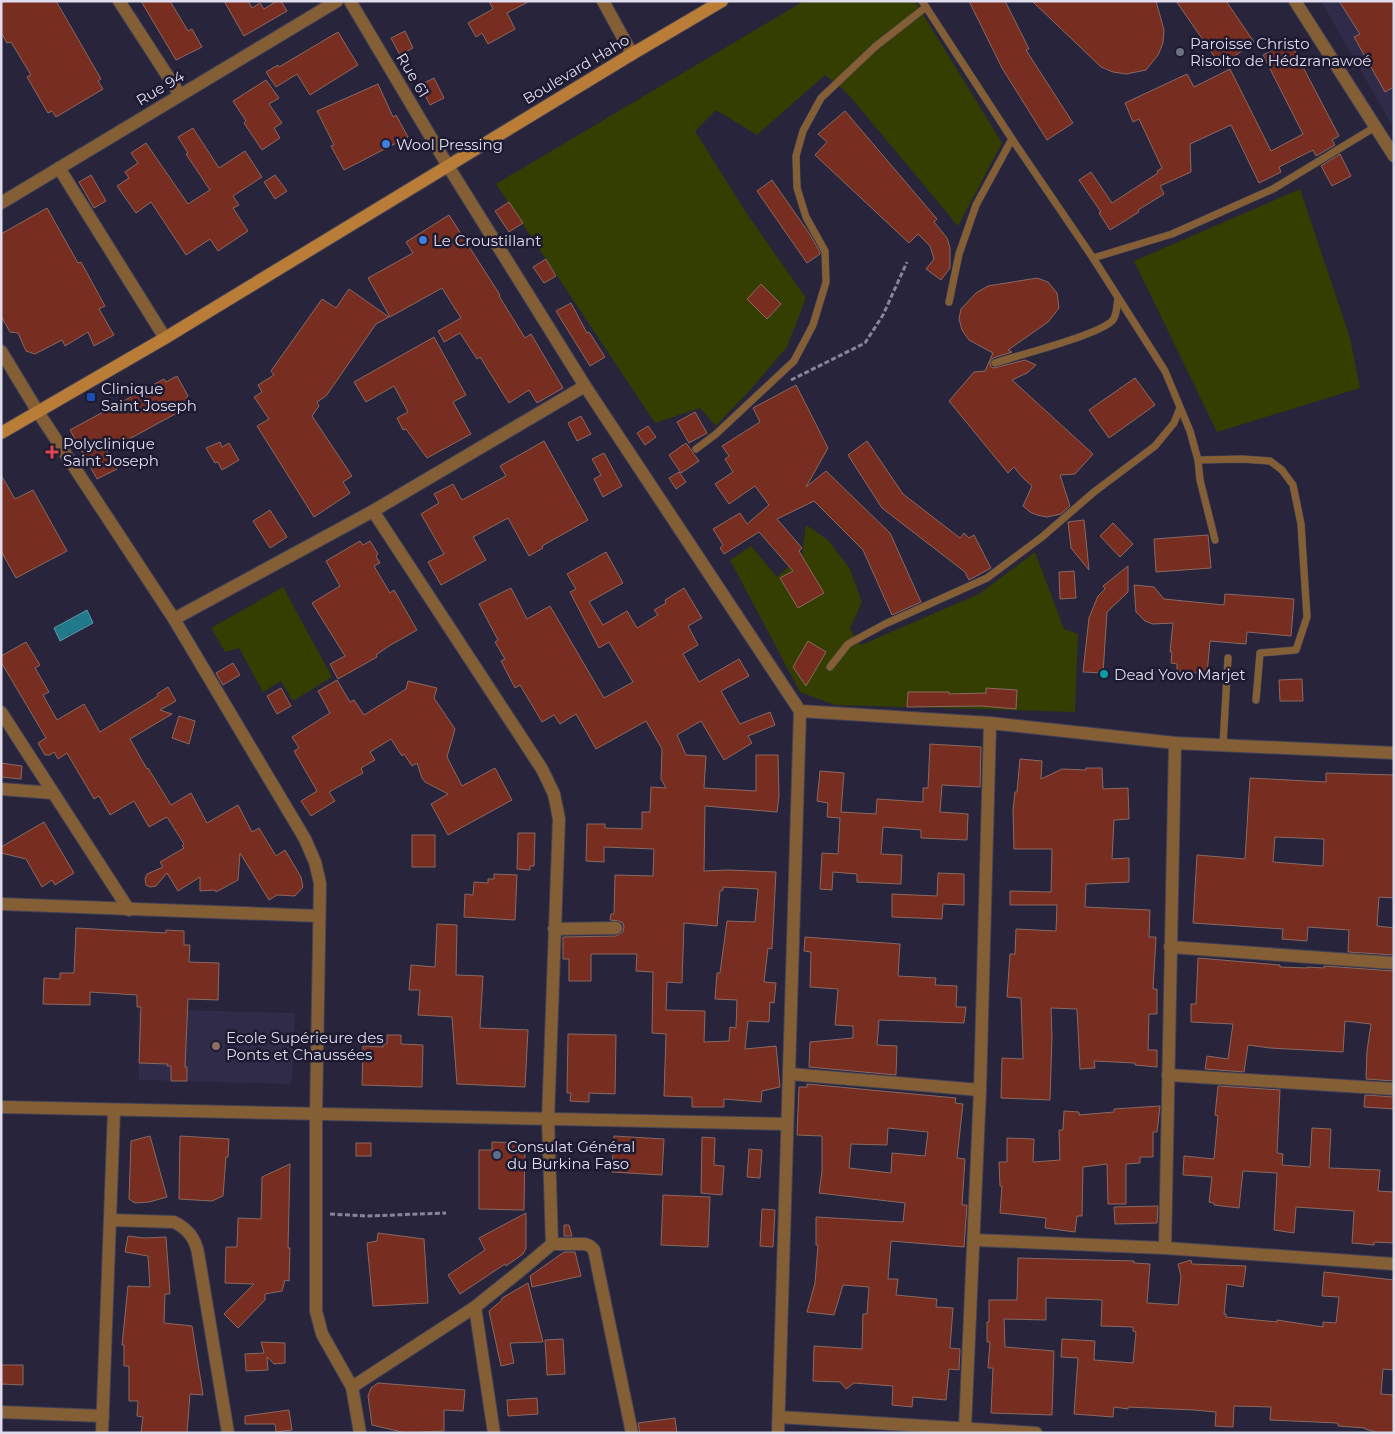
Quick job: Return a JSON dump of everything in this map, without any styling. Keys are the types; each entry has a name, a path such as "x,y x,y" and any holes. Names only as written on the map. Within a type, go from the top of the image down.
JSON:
{"main road":[{"name":"Boulevard Haho","path":"1,433 165,338 722,1"}],"street":[{"path":"119,1 180,95"},
{"name":"Rue 94","path":"1,203 337,1"},
{"name":"Rue 61","path":"350,1 448,166 585,386 800,711"},
{"path":"603,1 632,54"},
{"path":"1294,1 1394,156"},
{"path":"59,168 165,338"},
{"path":"1,351 38,412 174,619 305,839 316,862 320,883 316,1115 316,1311 322,1334 352,1387 360,1433"},
{"path":"174,619 373,511 585,386"},
{"path":"373,511 542,769 554,794 558,819 548,1119 552,1244"},
{"path":"778,1433 800,711 990,723 1175,743 1394,753"},
{"path":"1,712 129,910"},
{"path":"965,1428 980,1090 990,723"},
{"path":"1165,1248 1175,743"},
{"path":"1,789 53,793"},
{"path":"1,904 319,916"},
{"path":"554,929 616,928"},
{"path":"1170,947 1394,963"},
{"path":"790,1074 980,1090"},
{"path":"1168,1075 1394,1089"},
{"path":"1,1107 114,1111 787,1124"},
{"path":"102,1433 114,1111"},
{"path":"110,1220 174,1222 183,1226 196,1243 228,1433"},
{"path":"974,1240 1165,1248 1394,1264"},
{"path":"352,1387 475,1307 552,1244 585,1244 594,1250 632,1433"},
{"path":"475,1307 494,1433"},
{"path":"1,1412 103,1416"},
{"path":"779,1417 1036,1433"}],"lane":[{"path":"696,449 716,434 794,361 813,325 826,282 825,251 806,217 797,188 796,156 803,131 821,98 924,4 1012,139 1093,258 1165,371 1190,431 1215,540"},
{"path":"1093,258 1172,234 1273,189 1375,127"},
{"path":"949,302 959,254 976,205 1012,139"},
{"path":"995,363 1092,332 1108,324 1115,318 1118,298"},
{"path":"830,667 848,644 884,624 987,578 1042,537 1094,492 1155,446 1174,424 1180,408"},
{"path":"1198,460 1242,459 1270,461 1282,470 1293,486 1301,524 1307,617 1296,650 1260,653 1256,700"},
{"path":"1223,745 1228,658"}],"path":[{"path":"784,383 865,343 883,315 907,262"},
{"path":"316,1214 366,1216 446,1213"}],"shaded area":[{"path":"1321,1 1394,1 1394,129"},
{"name":"Ecole Supérieure des Ponts et Chaussées","path":"138,1009 295,1013 292,1080 289,1084 139,1080"}],"green space":[{"path":"804,1 915,1 1002,143 958,226 848,94 825,75 757,135 716,110 695,131 747,214 806,298 787,347 716,426 700,408 655,423 496,184"},
{"path":"1300,189 1350,338 1360,388 1217,432 1134,261"},
{"path":"806,525 828,540 850,569 862,602 850,629 861,645 979,594 1035,552 1064,629 1078,634 1075,712 835,705 800,692 730,560 751,546 777,577 802,555"},
{"path":"283,587 332,677 293,701 281,681 263,692 239,648 225,652 211,628"}],"water":[{"path":"87,610 93,623 60,641 54,628"}],"building":[{"path":"1,1 56,1 101,79 98,81 103,89 56,117 52,111 48,113 27,77 31,75 11,42 7,43 1,32"},
{"path":"141,1 170,1 188,31 192,29 202,47 176,60"},
{"path":"224,1 248,1 252,8 260,3 264,9 277,1 281,1 287,11 244,36"},
{"path":"489,1 530,1 507,13 515,29 488,44 482,33 476,37 468,23 493,9"},
{"path":"969,1 1005,1 1029,49 1026,50 1073,123 1047,140 1002,68"},
{"path":"1032,1 1156,1 1164,30 1163,43 1158,55 1146,70 1126,74 1113,72 1101,67"},
{"path":"1176,1 1226,1 1254,42 1221,66"},
{"path":"1339,1 1394,1 1394,87 1385,92 1354,37 1360,34"},
{"path":"405,31 413,48 400,55 391,38"},
{"path":"338,32 358,65 310,95 297,74 276,87 266,72 278,65 279,67"},
{"path":"1290,42 1339,136 1332,140 1335,145 1316,156 1313,150 1279,167 1281,172 1259,183 1231,125 1190,144 1191,172 1160,186 1164,194 1110,230 1099,213 1101,212 1079,180 1091,172 1112,203 1158,173 1157,171 1162,168 1139,119 1133,122 1125,103 1187,74 1194,87 1230,69 1271,151 1303,134 1263,55"},
{"path":"434,78 444,98 430,105 422,89 422,84"},
{"path":"266,80 279,98 269,104 282,123 274,128 280,138 262,150 244,123 246,121 233,101"},
{"path":"378,84 393,117 396,115 408,137 344,170 331,146 334,145 317,111"},
{"path":"845,111 937,219 934,222 947,238 950,248 950,268 941,280 926,269 934,259 930,246 918,234 909,243 815,155 827,142 818,134"},
{"path":"193,128 219,168 245,151 262,177 233,196 239,205 233,208 248,231 218,251 210,239 186,255 151,202 136,213 117,186 129,178 125,172 138,163 131,153 146,143 188,204 210,190 186,154 188,153 178,137"},
{"path":"1340,154 1351,176 1332,186 1321,166"},
{"path":"91,175 106,201 94,208 79,182"},
{"path":"275,175 287,191 275,199 264,182"},
{"path":"772,180 820,252 820,254 807,263 757,191"},
{"path":"509,202 523,223 509,232 495,211"},
{"path":"47,208 78,263 81,262 105,306 99,309 114,335 94,346 88,332 65,346 62,340 35,354 26,351 18,333 10,332 1,316 1,234"},
{"path":"449,215 525,338 531,334 563,388 537,403 529,390 509,403 480,357 477,359 460,333 444,342 438,331 461,318 442,288 390,317 368,278 413,253 406,242"},
{"path":"546,259 556,276 544,283 533,267"},
{"path":"1037,278 1048,282 1057,293 1059,308 1048,322 1008,350 1012,352 993,358 990,362 991,367 994,368 1025,360 1036,365 1027,373 1012,380 1093,454 1075,474 1060,475 1070,506 1061,514 1047,517 1030,512 1023,506 1032,486 1014,467 1008,473 949,401 974,372 985,371 993,353 969,340 962,330 959,319 961,309 976,293 988,286"},
{"path":"761,284 781,304 767,319 747,299"},
{"path":"349,289 389,317 376,324 326,396 317,402 319,406 312,416 352,476 343,482 350,493 314,517 257,426 269,419 254,397 262,392 258,385 274,375 271,371 322,299 336,308"},
{"path":"571,303 587,333 589,332 605,357 590,366 556,311"},
{"path":"434,337 466,395 453,402 471,434 427,458 406,429 403,430 397,418 408,412 394,386 366,402 354,382"},
{"path":"177,376 188,396 186,398 190,406 107,451 117,469 97,479 70,430 164,379 166,382"},
{"path":"1135,378 1155,405 1109,438 1089,410"},
{"path":"796,385 828,448 806,487 826,471 890,533 921,602 892,615 863,550 814,501 777,519 802,548 799,551 824,593 798,608 780,578 793,571 759,532 724,554 720,548 723,545 713,529 740,513 747,524 769,505 755,486 729,504 715,484 733,472 725,459 729,456 722,446 760,422 753,408"},
{"path":"695,412 707,433 689,443 677,422"},
{"path":"581,416 591,434 577,441 568,423"},
{"path":"648,426 656,437 645,445 637,433"},
{"path":"544,441 588,520 542,546 543,548 529,556 508,518 473,537 486,560 441,585 428,562 444,554 421,514 439,503 434,494 453,484 462,500 506,476 500,466"},
{"path":"867,441 903,494 960,538 964,533 969,538 974,535 991,568 969,580 965,572 882,508 848,455"},
{"path":"220,442 222,447 229,443 239,460 222,470 218,462 215,463 206,448"},
{"path":"686,443 699,461 681,473 669,455"},
{"path":"604,453 622,486 603,497 594,479 601,475 592,459"},
{"path":"679,472 686,482 676,489 669,478"},
{"path":"1,475 15,499 33,490 67,551 16,578 1,551"},
{"path":"270,510 287,537 270,548 253,521"},
{"path":"1084,520 1089,570 1071,548 1068,522"},
{"path":"1113,523 1133,544 1120,557 1100,536"},
{"path":"1208,535 1211,568 1156,572 1154,539"},
{"path":"360,541 363,545 370,541 378,554 376,556 380,563 374,566 390,593 394,590 417,630 389,646 376,655 377,657 338,679 330,664 345,656 312,603 340,586 326,561"},
{"path":"606,552 623,583 589,602 603,625 627,611 637,628 658,615 654,610 666,603 665,600 684,588 702,618 688,626 698,645 683,654 699,682 739,659 749,676 721,691 740,724 770,712 775,725 748,736 752,743 724,760 701,721 677,735 686,755 706,756 704,788 756,791 756,755 778,755 779,796 777,812 705,806 704,871 776,872 772,949 768,948 764,982 776,983 774,1003 770,1002 769,1022 748,1021 745,1049 776,1046 780,1087 762,1091 761,1102 724,1099 724,1107 692,1107 692,1097 664,1096 666,1034 652,1033 653,972 636,971 637,954 591,954 591,981 569,981 569,959 563,959 563,937 616,936 623,932 623,923 610,920 611,914 614,914 615,875 653,876 654,849 604,847 604,862 586,861 587,824 605,824 605,828 642,829 642,812 650,812 651,787 666,788 661,779 662,749 646,721 596,749 576,714 560,724 554,715 542,722 520,685 515,688 501,661 505,659 495,642 498,640 479,604 511,588 527,619 550,606 604,698 633,682 609,642 599,648 570,592 576,589 567,574","holes":["723,887 758,889 755,922 727,921 720,973 717,973 715,999 737,1000 736,1028 730,1027 729,1041 704,1042 705,1011 666,1010 667,982 682,983 684,923 717,926 720,891 723,890"]},
{"path":"1128,566 1128,592 1107,612 1103,673 1083,672 1089,618 1098,596 1105,589 1103,586"},
{"path":"1074,571 1076,598 1060,599 1059,572"},
{"path":"1134,585 1154,587 1164,599 1224,605 1225,594 1294,599 1291,636 1247,632 1246,644 1210,641 1207,674 1177,671 1177,664 1171,663 1172,652 1170,652 1173,623 1153,624 1145,621 1136,612"},
{"path":"808,641 826,652 806,686 793,667"},
{"path":"26,642 40,665 35,668 49,692 43,695 57,720 84,704 100,732 158,696 157,694 168,687 176,701 160,710 172,714 130,739 147,769 171,805 191,793 207,823 238,805 252,832 259,828 276,856 285,850 301,877 303,887 295,896 277,895 269,900 240,853 238,880 216,892 215,890 200,891 200,877 178,891 167,873 156,886 150,887 146,885 145,879 147,874 163,867 160,862 184,848 182,846 184,844 167,817 149,827 134,801 110,815 99,796 94,799 67,753 58,759 54,752 50,755 45,755 38,743 46,738 1,662 1,656"},
{"path":"233,663 240,675 223,685 216,673"},
{"path":"1302,679 1303,701 1280,701 1279,680"},
{"path":"337,680 350,702 354,700 364,715 406,689 408,681 437,688 434,698 455,729 447,757 462,786 495,768 512,800 448,835 431,804 448,794 425,782 417,763 412,766 404,754 402,756 391,739 370,752 375,760 361,768 363,773 329,792 335,801 311,816 301,801 317,791 294,751 299,748 292,737 330,713 318,691"},
{"path":"281,688 291,706 277,714 267,696"},
{"path":"986,688 1017,690 1016,709 982,706 907,707 908,692 986,693"},
{"path":"179,716 195,721 189,744 172,738"},
{"path":"930,744 981,747 980,787 942,785 940,812 968,814 967,840 921,838 921,830 883,827 881,854 902,855 901,884 857,882 857,874 833,872 832,890 820,889 822,853 838,854 840,818 827,817 828,803 817,801 820,771 844,773 841,812 876,814 877,799 923,802 923,788 928,788"},
{"path":"1020,759 1042,761 1041,779 1062,769 1086,770 1086,768 1102,768 1103,789 1128,788 1129,819 1114,820 1112,859 1129,858 1129,882 1086,884 1085,907 1150,910 1149,937 1156,937 1153,989 1157,989 1157,1014 1149,1014 1148,1050 1157,1050 1157,1067 1135,1065 1135,1063 1094,1061 1095,1068 1080,1069 1077,1009 1051,1008 1050,1100 1001,1098 1002,1058 1023,1059 1021,998 1007,997 1010,954 1015,954 1016,929 1056,931 1057,905 1010,905 1010,891 1051,892 1052,849 1014,849 1013,810 1015,792 1017,792"},
{"path":"1,763 22,766 21,779 1,777"},
{"path":"1326,773 1394,775 1394,898 1379,897 1377,926 1394,928 1394,955 1348,952 1349,930 1308,927 1307,941 1282,939 1283,929 1193,923 1197,855 1245,859 1250,778 1326,782","holes":["1275,837 1324,839 1323,866 1273,862"]},
{"path":"44,822 74,873 55,885 52,880 42,887 26,859 1,853 1,847"},
{"path":"518,833 535,833 534,866 530,866 530,870 517,869"},
{"path":"412,835 435,835 435,867 412,867"},
{"path":"938,873 964,874 964,905 943,904 942,919 892,917 892,894 937,896"},
{"path":"494,874 517,875 515,920 464,917 465,894 473,895 474,882 488,883 488,879 494,879"},
{"path":"437,924 457,925 456,975 483,976 480,1028 528,1030 525,1087 457,1084 452,1017 418,1015 420,990 409,990 411,965 435,967"},
{"path":"76,928 166,933 166,930 184,931 184,945 190,945 189,962 219,963 218,1000 188,999 185,1067 187,1067 187,1081 171,1081 171,1066 167,1066 168,1064 139,1063 141,1007 137,1007 137,995 90,992 90,1005 43,1004 44,978 60,979 60,973 74,973"},
{"path":"805,937 900,944 898,976 936,978 935,985 957,986 956,1007 966,1007 964,1023 879,1020 877,1045 897,1046 896,1075 809,1067 810,1042 853,1038 853,1026 835,1025 838,989 810,987 811,952 804,951"},
{"path":"1198,958 1280,965 1280,967 1324,968 1324,966 1394,971 1394,1081 1366,1079 1367,1051 1371,1024 1345,1021 1343,1052 1248,1045 1244,1072 1205,1069 1207,1056 1228,1059 1233,1024 1191,1022 1191,1004 1196,1004"},
{"path":"568,1034 616,1035 615,1094 589,1093 589,1102 570,1101 571,1093 567,1093"},
{"path":"387,1035 401,1035 401,1044 423,1045 422,1087 362,1085 363,1046 383,1047 383,1044 387,1044"},
{"path":"807,1084 956,1098 955,1103 963,1104 957,1158 965,1159 962,1205 967,1205 964,1247 891,1241 888,1279 898,1279 896,1295 937,1299 936,1307 953,1308 950,1348 960,1349 959,1370 949,1369 946,1400 913,1397 912,1407 892,1405 893,1386 854,1383 846,1389 840,1382 813,1381 814,1346 862,1349 863,1314 867,1314 869,1287 843,1285 834,1315 807,1312 815,1283 818,1245 816,1245 816,1217 903,1222 905,1203 819,1193 822,1172 822,1136 797,1135 799,1087 807,1087","holes":["888,1128 928,1132 925,1156 892,1153 891,1173 849,1168 851,1144 887,1145"]},
{"path":"1218,1086 1280,1090 1277,1153 1283,1154 1282,1165 1310,1167 1312,1128 1331,1129 1329,1168 1380,1170 1378,1191 1394,1192 1394,1243 1374,1242 1374,1245 1352,1243 1354,1211 1296,1207 1294,1233 1274,1230 1277,1173 1243,1171 1239,1208 1214,1205 1214,1203 1209,1202 1212,1177 1183,1175 1184,1156 1214,1159 1218,1116 1215,1115"},
{"path":"1365,1095 1394,1097 1394,1109 1364,1107"},
{"path":"1160,1106 1157,1132 1153,1132 1153,1157 1140,1157 1140,1163 1126,1164 1126,1204 1108,1204 1107,1164 1083,1167 1082,1216 1077,1216 1075,1232 1045,1228 1046,1218 1000,1213 1002,1186 1000,1186 999,1162 1007,1162 1007,1138 1034,1139 1033,1162 1060,1160 1059,1130 1063,1130 1064,1111 1079,1112 1079,1115 1114,1112 1114,1109"},
{"path":"150,1136 167,1197 149,1202 135,1203 129,1199 131,1141"},
{"path":"180,1136 229,1139 223,1196 212,1201 179,1199"},
{"path":"614,1136 664,1139 662,1175 612,1172"},
{"path":"702,1137 715,1138 714,1165 724,1166 722,1195 701,1193"},
{"path":"492,1142 525,1143 524,1210 479,1209 479,1150 492,1150"},
{"path":"356,1143 371,1143 371,1156 356,1156"},
{"path":"749,1149 762,1150 760,1178 747,1177"},
{"path":"290,1164 289,1281 285,1280 282,1291 265,1294 265,1300 238,1328 224,1314 254,1284 225,1283 226,1247 237,1247 238,1218 261,1219 262,1177"},
{"path":"663,1195 710,1197 708,1247 661,1245"},
{"path":"1158,1206 1157,1223 1115,1224 1114,1207"},
{"path":"762,1209 775,1210 773,1247 760,1246"},
{"path":"526,1213 526,1248 523,1254 460,1294 448,1275 485,1250 479,1238"},
{"path":"564,1225 569,1225 572,1236 564,1236"},
{"path":"378,1233 424,1239 428,1303 373,1306 367,1243 377,1241"},
{"path":"128,1236 144,1238 166,1237 170,1294 165,1294 164,1323 192,1326 203,1395 190,1394 187,1433 141,1433 143,1417 137,1416 138,1401 129,1401 129,1366 124,1366 124,1345 122,1345 128,1286 150,1287 148,1256 125,1252"},
{"path":"564,1252 575,1252 581,1276 532,1287 530,1276"},
{"path":"1018,1258 1134,1261 1134,1263 1150,1264 1147,1303 1178,1305 1181,1276 1178,1264 1191,1260 1192,1264 1246,1266 1243,1287 1227,1284 1224,1314 1226,1314 1226,1317 1277,1322 1277,1320 1323,1327 1323,1322 1336,1323 1339,1297 1322,1296 1324,1272 1394,1280 1394,1370 1383,1369 1381,1394 1394,1395 1394,1433 1380,1433 1365,1428 1338,1426 1338,1423 1270,1420 1271,1407 1234,1406 1233,1427 1215,1426 1216,1412 1194,1410 1114,1407 1113,1417 1074,1414 1078,1358 1061,1357 1062,1339 1095,1341 1094,1360 1133,1363 1136,1332 1133,1331 1133,1327 1101,1326 1102,1300 1046,1298 1046,1320 1004,1319 1005,1347 1054,1351 1052,1415 991,1413 993,1368 988,1368 990,1342 987,1342 987,1322 989,1322 989,1300 1017,1300"},
{"path":"528,1283 543,1342 510,1343 514,1363 501,1366 489,1311 502,1298"},
{"path":"563,1339 565,1374 547,1375 545,1340"},
{"path":"261,1342 285,1343 285,1363 274,1364 267,1357 268,1370 246,1371 245,1354 264,1353"},
{"path":"1,1365 23,1365 23,1385 1,1384"},
{"path":"378,1383 465,1390 463,1411 444,1410 444,1431 406,1433 372,1425 368,1396 371,1388"},
{"path":"537,1398 538,1414 508,1416 507,1400"},
{"path":"289,1410 292,1430 276,1432 275,1424 245,1424 245,1416"},
{"path":"675,1418 677,1433 640,1433 638,1423"}],"place":[{"name":"Paroisse Christo Risolto de Hédzranawoé","path":"1180,52"},
{"name":"Wool Pressing","path":"386,144"},
{"name":"Le Croustillant","path":"423,240"},
{"name":"Clinique Saint Joseph","path":"91,397"},
{"name":"Polyclinique Saint Joseph","path":"52,452"},
{"name":"Dead Yovo Marjet","path":"1104,674"},
{"name":"Ecole Supérieure des Ponts et Chaussées","path":"216,1046"},
{"name":"Consulat Général du Burkina Faso","path":"497,1155"}]}
